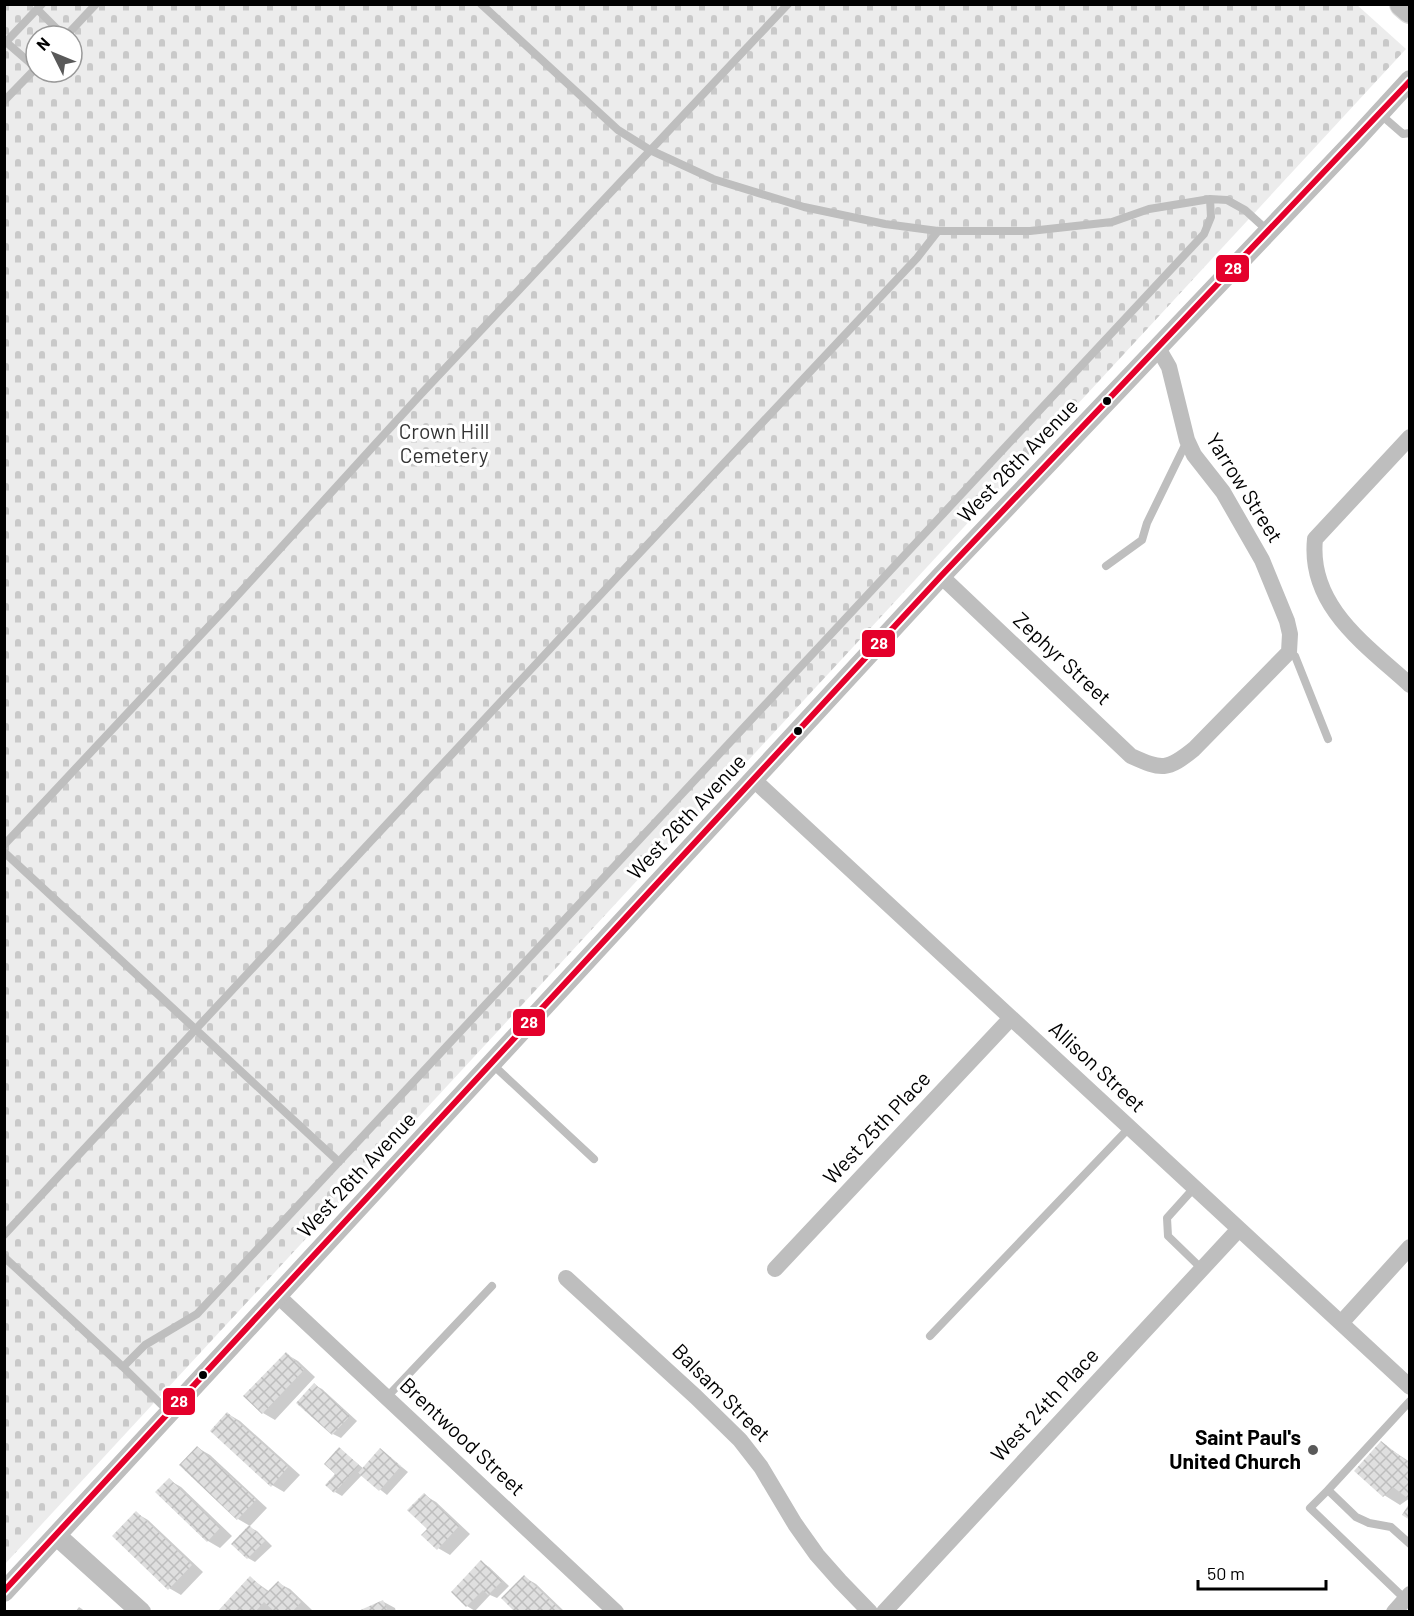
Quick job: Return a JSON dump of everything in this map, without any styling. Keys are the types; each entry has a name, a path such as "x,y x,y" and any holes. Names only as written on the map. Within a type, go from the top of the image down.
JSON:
{"main road":[{"path":"1403,4 1410,10"}],"street":[{"name":"West 26th Avenue","path":"4,1592 941,576 1410,80"},
{"name":"Yarrow Street","path":"1158,348 1169,367 1187,440 1194,456 1208,470 1223,492 1262,560 1287,621 1290,634 1289,652"},
{"name":"Yarrow Street","path":"1410,437 1315,539 1314,552 1326,600 1336,615 1350,631 1410,685"},
{"name":"Zephyr Street","path":"941,576 1131,756 1157,767 1177,763 1194,749 1289,652"},
{"name":"Allison Street","path":"754,780 1410,1388"},
{"name":"West 25th Place","path":"775,1269 1011,1018"},
{"name":"West 24th Place","path":"884,1611 1239,1229"},
{"path":"1341,1323 1410,1247"},
{"name":"Balsam Street","path":"566,1278 740,1440 761,1467 795,1524 818,1555 870,1611"},
{"name":"Brentwood Street","path":"278,1296 616,1611"},
{"path":"57,1536 141,1611"},
{"path":"1394,1611 1408,1596"}],"lane":[{"path":"77,24 96,4"},
{"path":"481,4 618,130 650,150 713,179 804,207 885,224 938,231 1030,231 1112,222 1149,209 1210,199 1227,200 1245,210 1268,232"},
{"path":"4,845 225,609 421,394 788,4"},
{"path":"24,58 5,43 39,7 54,24"},
{"path":"4,101 24,80"},
{"path":"1379,113 1403,134 1410,133"},
{"path":"123,1367 145,1346 197,1314 1204,234 1211,217 1210,199"},
{"path":"4,1235 917,258 938,231"},
{"path":"1106,566 1142,540 1147,523 1187,440"},
{"path":"1289,652 1295,657 1328,739"},
{"path":"4,852 339,1162"},
{"path":"492,1064 594,1159"},
{"path":"930,1336 1129,1128"},
{"path":"1194,1188 1167,1218 1168,1236 1202,1269"},
{"path":"4,1257 170,1413"},
{"path":"387,1398 492,1286"},
{"path":"1408,1596 1311,1508 1410,1401"},
{"path":"1328,1490 1356,1517 1370,1523 1390,1527 1410,1544"}],"green space":[{"name":"Crown Hill Cemetery","path":"1356,4 1406,49 5,1564 5,5"}],"building":[{"path":"286,1352 304,1370 262,1414 243,1396"},
{"path":"314,1383 350,1416 332,1435 296,1403"},
{"path":"227,1412 288,1467 271,1487 210,1431"},
{"path":"1381,1441 1410,1464 1410,1500 1393,1487 1383,1497 1354,1471"},
{"path":"197,1446 256,1500 237,1520 179,1465"},
{"path":"339,1447 359,1465 334,1493 325,1485 335,1474 324,1464"},
{"path":"380,1448 401,1466 379,1491 358,1473"},
{"path":"169,1478 220,1528 207,1542 155,1492"},
{"path":"424,1493 459,1526 437,1550 421,1535 427,1529 407,1510"},
{"path":"1410,1502 1410,1520 1402,1515"},
{"path":"136,1511 192,1565 168,1590 112,1536"},
{"path":"249,1525 265,1541 247,1559 231,1544"},
{"path":"481,1560 502,1581 488,1595 483,1590 466,1607 451,1592"},
{"path":"524,1575 562,1612 515,1612 501,1598"},
{"path":"250,1576 267,1592 278,1581 301,1602 292,1612 275,1612 264,1602 255,1612 217,1612"},
{"path":"383,1600 388,1612 356,1612"}],"transit line":[{"name":"28","path":"4,1591 941,576 1410,81"}],"place":[{"name":"Saint Paul's United Church","path":"1313,1450"}]}
